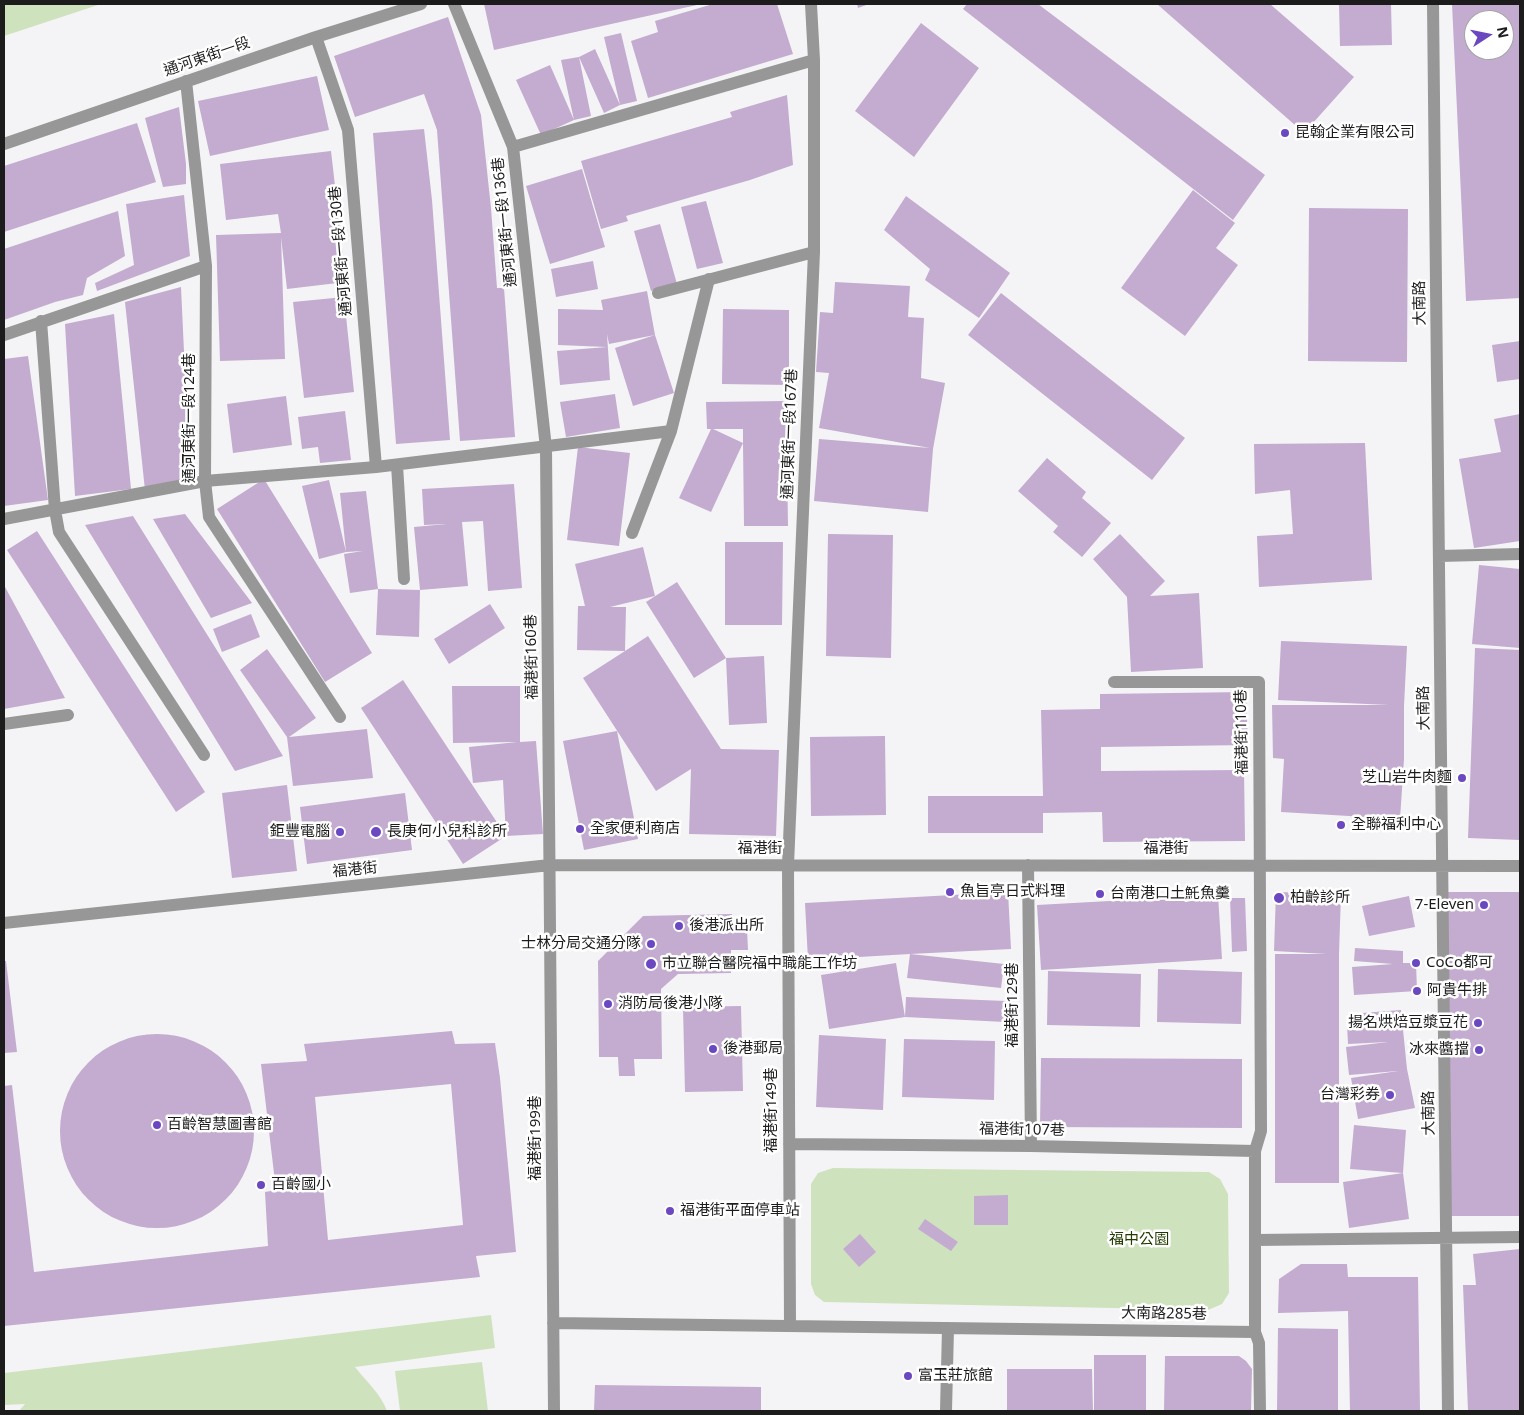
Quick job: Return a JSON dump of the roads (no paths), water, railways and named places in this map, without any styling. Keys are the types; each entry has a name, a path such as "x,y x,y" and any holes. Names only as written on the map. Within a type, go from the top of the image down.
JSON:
{"street":[{"name":"通河東街一段","path":"4,144 316,37 421,4"},
{"name":"通河東街一段136巷","path":"454,4 513,147 546,448"},
{"name":"通河東街一段167巷","path":"788,865 814,252 814,60 811,4"},
{"name":"大南路","path":"1433,4 1448,1411"},
{"name":"通河東街一段130巷","path":"316,37 348,130 376,467"},
{"path":"513,147 814,60"},
{"name":"通河東街一段124巷","path":"186,81 206,266 205,481 209,517 340,717"},
{"path":"658,293 814,252"},
{"path":"4,335 206,266"},
{"path":"632,533 671,431 709,279"},
{"path":"41,321 55,510 59,532 204,755"},
{"path":"4,520 205,481 397,465 671,431"},
{"name":"福港街160巷","path":"546,448 550,865"},
{"path":"397,465 404,579"},
{"path":"1439,556 1520,554"},
{"name":"福港街110巷","path":"1114,682 1259,682 1259,865"},
{"path":"4,724 68,715"},
{"name":"福港街","path":"4,923 550,865 1520,866"},
{"name":"福港街199巷","path":"550,865 554,1411"},
{"name":"福港街149巷","path":"788,865 790,1325"},
{"name":"福港街129巷","path":"1028,865 1030,1146"},
{"path":"1259,865 1261,1130 1255,1151 1255,1332 1259,1343 1260,1411"},
{"name":"福港街107巷","path":"789,1144 1030,1146 1255,1151"},
{"path":"1255,1240 1520,1237"},
{"name":"大南路285巷","path":"553,1323 1255,1332"},
{"path":"946,1411 948,1328"}],"place":[{"name":"昆翰企業有限公司","path":"1285,133"},
{"name":"芝山岩牛肉麵","path":"1462,778"},
{"name":"全聯福利中心","path":"1341,825"},
{"name":"全家便利商店","path":"580,829"},
{"name":"鉅豐電腦","path":"340,832"},
{"name":"長庚何小兒科診所","path":"376,832"},
{"name":"魚旨亭日式料理","path":"950,892"},
{"name":"台南港口土魠魚羹","path":"1100,894"},
{"name":"柏齡診所","path":"1279,898"},
{"name":"7-Eleven","path":"1484,905"},
{"name":"後港派出所","path":"679,926"},
{"name":"士林分局交通分隊","path":"651,944"},
{"name":"CoCo都可","path":"1416,963"},
{"name":"市立聯合醫院福中職能工作坊","path":"651,964"},
{"name":"阿貴牛排","path":"1417,991"},
{"name":"消防局後港小隊","path":"608,1004"},
{"name":"揚名烘焙豆漿豆花","path":"1478,1023"},
{"name":"後港郵局","path":"713,1049"},
{"name":"冰來醬擋","path":"1479,1050"},
{"name":"台灣彩券","path":"1390,1095"},
{"name":"百齡智慧圖書館","path":"157,1125"},
{"name":"百齡國小","path":"261,1185"},
{"name":"福港街平面停車站","path":"670,1211"},
{"name":"富玉莊旅館","path":"908,1376"}],"park label":[{"name":"福中公園","path":"1139,1240"}]}
